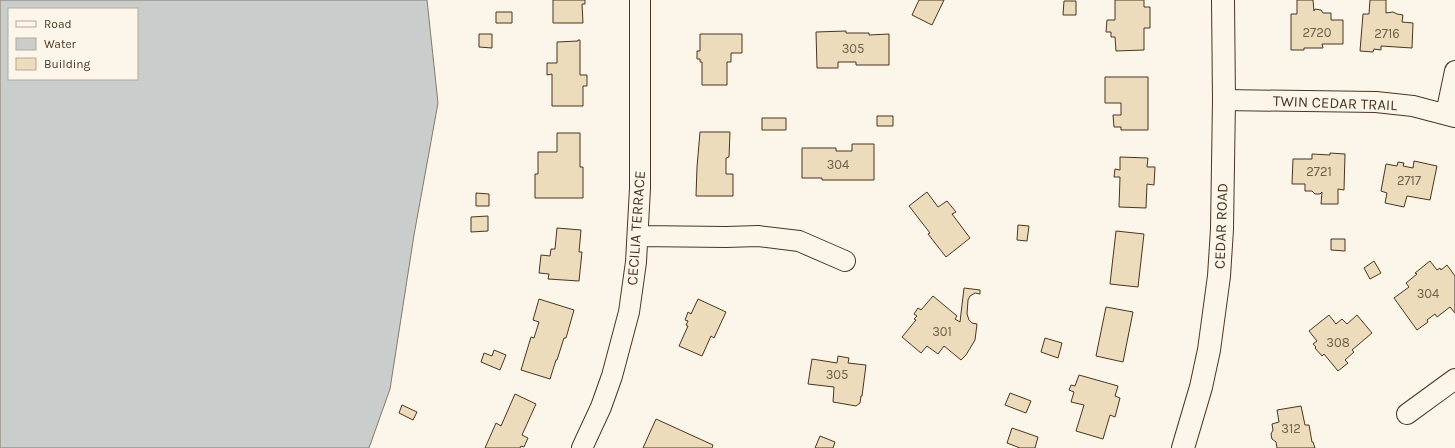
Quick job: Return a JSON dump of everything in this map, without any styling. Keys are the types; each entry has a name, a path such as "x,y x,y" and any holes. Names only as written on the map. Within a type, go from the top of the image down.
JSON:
{"street":[{"name":"CECILIA TERRACE","path":"582,448 601,407 612,376 629,312 636,262 640,188 640,0"},
{"name":"CEDAR ROAD","path":"1183,448 1201,387 1209,350 1219,276 1222,229 1224,100 1223,0"},
{"name":"TWIN CEDAR TRAIL","path":"1224,100 1376,102 1413,106 1450,115 1455,71"},
{"path":"638,236 758,236 799,241 845,261"},
{"path":"1407,414 1455,379"}],"water":[{"path":"0,0 427,0 438,103 414,235 390,389 369,448 0,448"}],"building":[{"path":"553,0 585,0 585,4 582,4 583,23 553,23"},
{"path":"919,0 944,0 932,25 912,15"},
{"path":"1115,0 1144,0 1144,7 1150,7 1150,28 1144,28 1144,50 1116,51 1115,37 1111,37 1111,32 1106,32 1107,20 1115,20"},
{"path":"1297,0 1313,0 1314,11 1315,9 1321,10 1323,13 1331,13 1331,20 1343,20 1343,44 1322,44 1323,48 1291,50 1291,14 1297,14"},
{"path":"1370,0 1386,0 1386,13 1393,12 1403,15 1402,22 1413,23 1412,48 1381,46 1381,50 1374,49 1373,52 1360,51 1363,14 1369,14"},
{"path":"1064,1 1076,1 1076,15 1063,15"},
{"path":"496,12 512,12 512,23 496,23"},
{"path":"846,31 846,33 869,33 869,35 889,34 889,65 856,65 856,62 838,62 838,68 817,68 816,32"},
{"path":"479,34 492,34 492,48 479,47"},
{"path":"700,34 742,34 742,53 731,53 731,62 727,62 727,85 702,85 702,62 700,62 700,59 697,59 697,51 700,51"},
{"path":"580,40 580,75 587,75 587,86 583,86 583,106 552,106 552,74 547,75 547,63 557,63 557,42"},
{"path":"1105,77 1148,77 1148,130 1121,130 1121,127 1114,127 1113,115 1121,115 1121,103 1105,103"},
{"path":"877,116 893,116 893,126 877,126"},
{"path":"762,118 786,118 786,130 762,130"},
{"path":"700,132 730,132 729,157 726,158 726,174 733,174 733,196 696,196"},
{"path":"557,133 580,133 580,167 583,167 583,198 535,198 535,174 538,174 538,152 557,152"},
{"path":"852,144 874,144 874,180 822,180 822,178 802,178 802,148 836,148 836,151 852,151"},
{"path":"1330,153 1345,154 1344,190 1338,189 1338,204 1321,204 1322,192 1320,194 1315,194 1312,191 1305,191 1305,184 1292,184 1293,159 1312,159 1312,154 1330,155"},
{"path":"1120,157 1148,158 1147,167 1155,167 1154,185 1147,184 1146,208 1119,207 1120,177 1114,177 1115,169 1120,170"},
{"path":"1414,161 1437,166 1430,200 1407,196 1404,207 1385,203 1387,193 1381,191 1386,164 1397,166 1398,162 1404,163 1403,166 1413,168"},
{"path":"927,192 938,207 947,201 956,212 952,214 970,238 946,257 909,206"},
{"path":"476,193 489,194 489,206 476,206"},
{"path":"488,216 488,231 471,232 471,217"},
{"path":"1018,225 1029,226 1027,241 1017,240"},
{"path":"557,228 581,230 579,252 582,252 579,281 548,279 549,274 539,273 541,255 550,256 551,249 555,249"},
{"path":"1116,231 1144,234 1138,287 1110,284"},
{"path":"1331,239 1345,239 1345,251 1331,250"},
{"path":"1374,261 1381,273 1370,279 1364,268"},
{"path":"1430,261 1437,270 1440,268 1441,270 1447,265 1455,276 1455,313 1450,307 1437,317 1435,314 1427,320 1428,322 1417,330 1394,298 1409,287 1406,283 1417,274 1415,273"},
{"path":"964,288 980,290 980,294 975,293 970,296 968,300 967,314 969,320 972,323 977,324 975,340 966,355 961,360 944,346 938,354 927,346 921,353 902,337 916,320 914,319 917,316 914,314 918,308 921,310 933,296 957,316 955,319 960,322"},
{"path":"539,299 574,310 566,338 564,338 550,379 521,370 531,337 534,338 539,322 533,320"},
{"path":"698,299 726,312 714,338 711,336 702,356 679,346 688,326 686,325 688,321 685,320 688,312 691,314"},
{"path":"1106,307 1133,312 1123,362 1096,356"},
{"path":"1329,315 1336,324 1342,319 1347,324 1357,315 1372,333 1352,350 1354,352 1345,360 1348,363 1338,371 1324,354 1322,356 1315,348 1316,347 1313,344 1317,341 1309,331"},
{"path":"1045,338 1062,343 1058,358 1041,352"},
{"path":"494,350 506,355 500,370 481,362 484,353 492,356"},
{"path":"838,356 849,358 848,363 866,365 862,396 860,403 856,406 833,402 834,387 808,384 812,359 837,363"},
{"path":"1079,375 1118,386 1115,396 1120,398 1115,417 1110,415 1103,439 1076,431 1084,405 1071,402 1074,392 1069,390 1071,385 1075,386"},
{"path":"1010,393 1031,401 1026,413 1005,405"},
{"path":"515,394 536,404 522,435 528,438 524,447 485,448 496,423 501,426"},
{"path":"402,405 417,412 413,420 399,413"},
{"path":"1301,406 1305,425 1309,425 1312,442 1315,448 1277,448 1276,442 1272,439 1271,434 1273,430 1272,424 1279,422 1277,410"},
{"path":"656,419 713,445 712,448 643,448"},
{"path":"1012,428 1038,437 1035,448 1020,448 1007,443"},
{"path":"820,436 835,442 833,448 815,448"}]}
